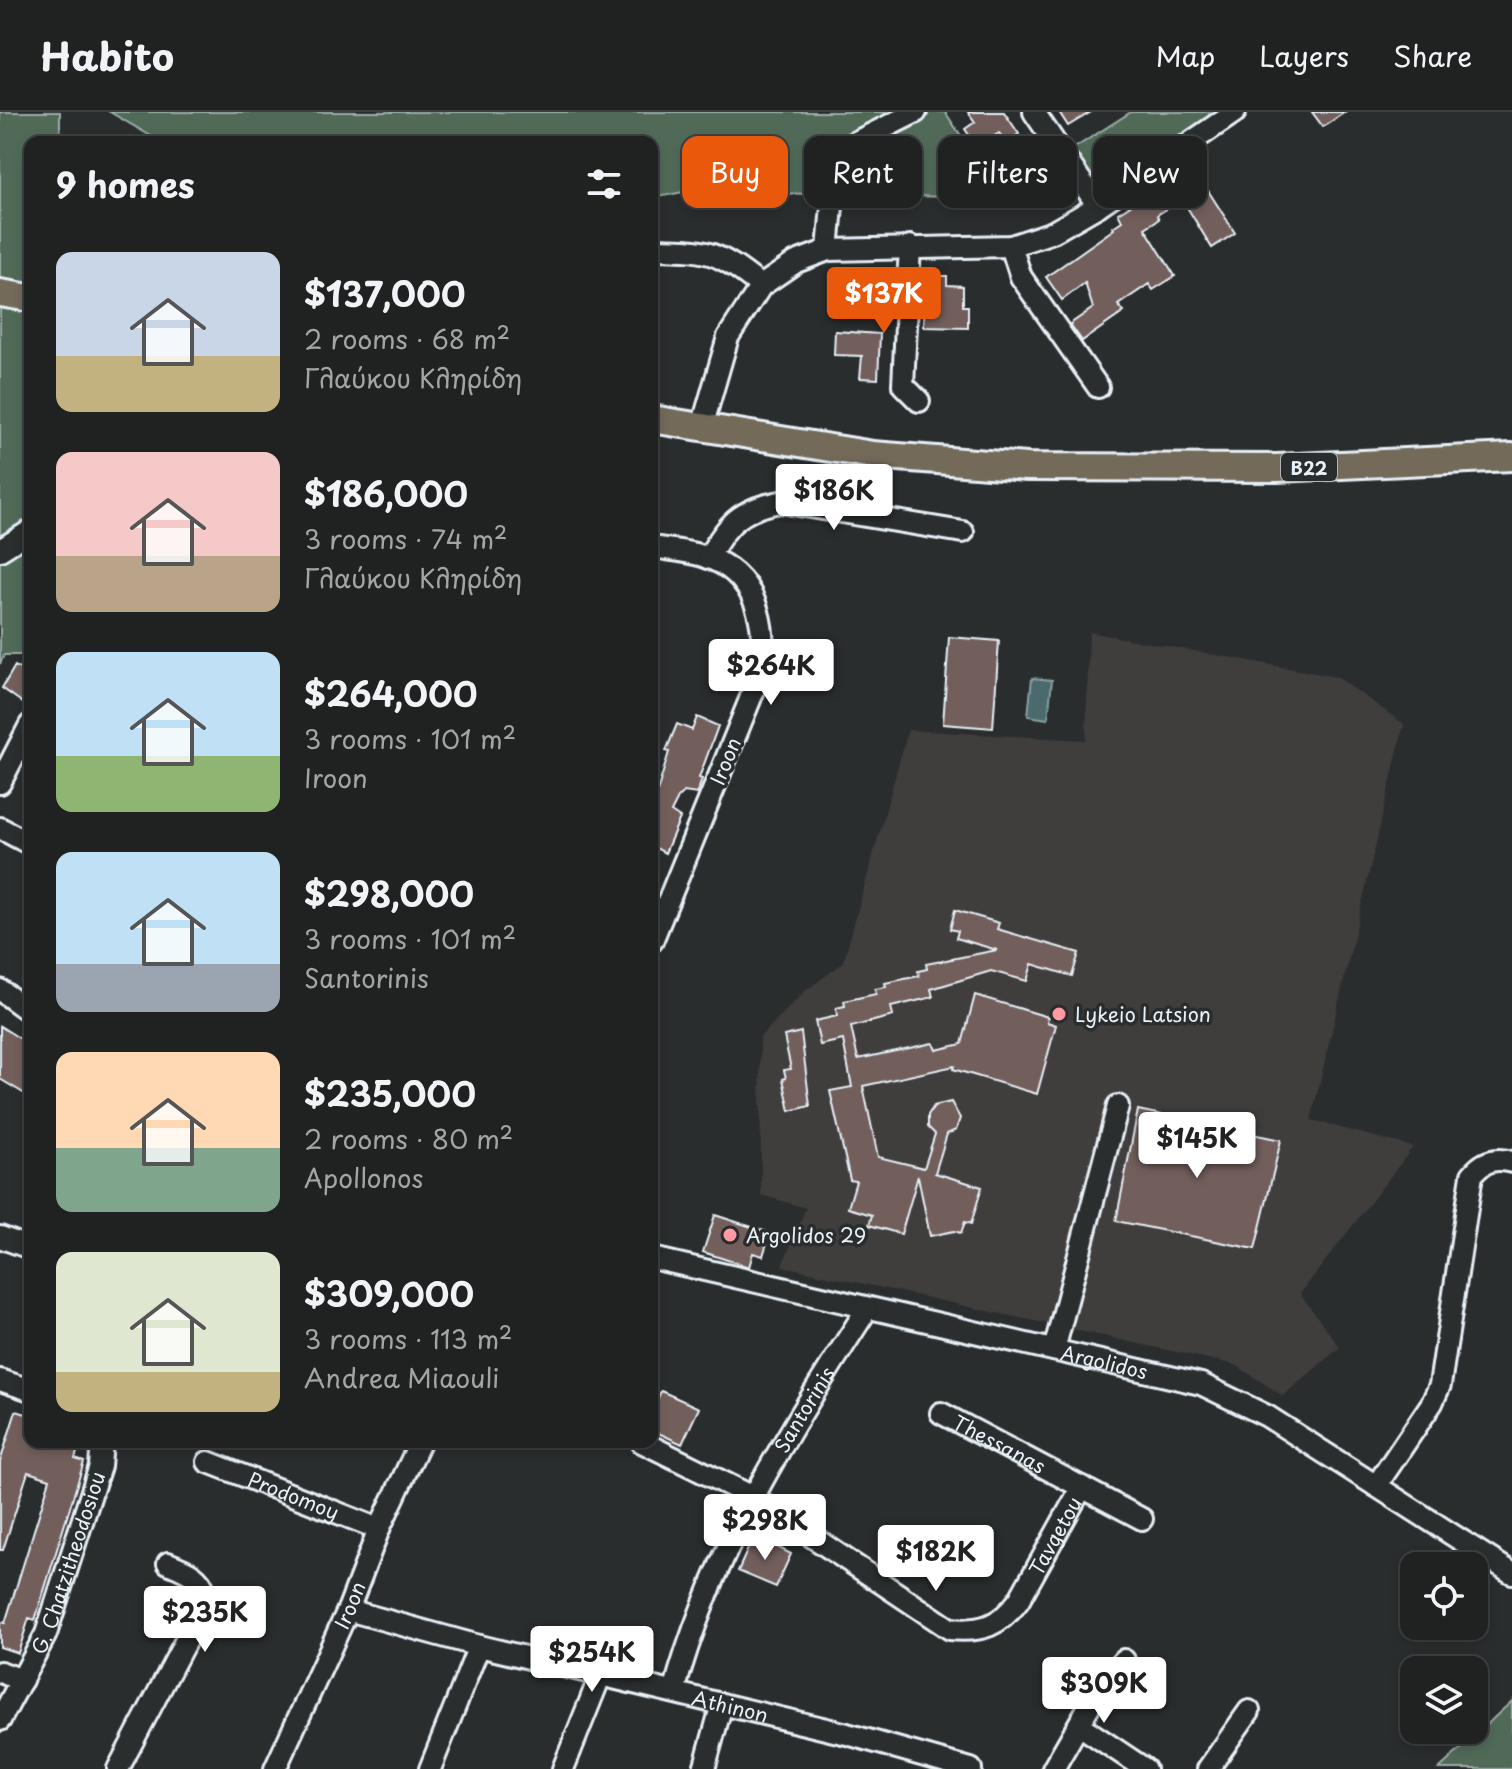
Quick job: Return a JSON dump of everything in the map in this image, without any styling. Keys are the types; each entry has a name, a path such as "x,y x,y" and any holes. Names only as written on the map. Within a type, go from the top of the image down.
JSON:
{"main road":[{"path":"0,293 24,297"},
{"path":"0,310 24,314"},
{"name":"B22","path":"658,405 704,420"},
{"name":"B22","path":"658,419 704,420 1105,466 1277,468 1512,457"}],"street":[{"path":"828,250 835,173 848,146 916,112"},
{"path":"1034,112 1093,199"},
{"path":"1200,136 1235,112"},
{"path":"704,420 728,337 761,286 796,262 828,250 1011,246 1053,232 1095,208"},
{"path":"910,246 903,385 919,401"},
{"path":"1011,246 1021,277 1098,387"},
{"path":"658,249 699,250 716,254 761,286"},
{"path":"708,558 722,533 734,520 750,510 780,502 963,532"},
{"path":"0,550 24,535"},
{"name":"Iroon","path":"658,548 708,558 725,566 748,589 760,618 763,654 758,680 658,926"},
{"path":"0,783 24,737"},
{"path":"0,828 24,841"},
{"path":"0,991 24,1008"},
{"path":"1054,1350 1118,1106"},
{"path":"1376,1486 1432,1403 1440,1385 1472,1175 1479,1165 1490,1160 1512,1162"},
{"path":"0,1237 24,1246"},
{"name":"Argolidos","path":"658,1259 1180,1378 1222,1393 1267,1416 1512,1573"},
{"name":"Santorinis","path":"674,1692 696,1619 753,1497 867,1309"},
{"path":"1,1383 24,1389"},
{"name":"Thessanas","path":"941,1413 1142,1519"},
{"name":"G. Chatzitheodosiou","path":"0,1720 51,1621 100,1466 102,1448"},
{"name":"Iroon","path":"275,1769 417,1448"},
{"name":"Tavgetou","path":"654,1448 753,1497 950,1629 969,1631 994,1625 1014,1607 1082,1487"},
{"name":"Prodomoy","path":"208,1462 379,1529"},
{"path":"124,1767 204,1606 204,1587 199,1578 168,1563"},
{"name":"Athinon","path":"348,1610 479,1646 847,1734 961,1768"},
{"path":"430,1769 479,1646"},
{"path":"1053,1769 1095,1696 1124,1660"},
{"path":"0,1672 22,1680"},
{"path":"563,1769 601,1674"},
{"path":"704,1769 722,1704"},
{"path":"1208,1769 1249,1711"},
{"path":"1079,1725 1145,1769"}],"shaded area":[{"name":"Lykeio Latsion","path":"1089,632 1337,677 1404,724 1311,1120 1413,1147 1300,1294 1340,1347 1283,1396 1236,1365 782,1266 806,1208 761,1195 760,1037 805,991 843,963 908,730 1086,740"}],"green space":[{"path":"0,112 60,112 60,136 24,136 24,655 4,655 0,664"},
{"path":"110,112 945,112 961,136 938,136 938,197 922,196 922,136 804,136 804,194 788,193 788,136 682,136 682,192 658,197 658,136 151,136"},
{"path":"1131,112 1216,112 1178,136 1093,136"},
{"path":"1093,136 1093,176 1077,154 1077,146"},
{"path":"1512,1701 1512,1769 1439,1769 1466,1744 1488,1744 1488,1723"}],"water":[{"path":"1032,678 1052,680 1048,719 1028,716"}],"building":[{"path":"968,112 1004,112 1019,134 970,136 965,129 975,122"},
{"path":"1059,112 1091,112 1068,126"},
{"path":"1312,112 1345,112 1323,127"},
{"path":"1207,189 1235,233 1212,248 1188,208 1207,208"},
{"path":"1126,208 1168,208 1157,215 1159,219 1145,228 1175,276 1153,290 1149,284 1118,305 1124,312 1082,341 1070,324 1093,308 1085,283 1062,300 1046,277 1114,229 1122,221 1118,213"},
{"path":"925,276 947,276 947,285 963,286 963,306 968,306 968,328 924,327"},
{"path":"835,331 880,334 878,379 860,378 862,356 834,355"},
{"path":"949,637 999,641 993,728 943,724"},
{"path":"15,666 24,672 23,703 2,688"},
{"path":"697,717 718,726 699,778 702,779 697,794 684,792 671,812 680,818 665,853 658,849 658,789 669,752 666,751 677,724 692,730"},
{"path":"955,910 999,923 997,929 1079,953 1072,976 1032,964 1027,981 991,971 931,989 933,997 891,1007 893,1016 851,1027 858,1059 933,1043 936,1050 962,1044 975,995 1048,1017 1047,1022 1056,1025 1037,1094 953,1069 954,1066 863,1086 878,1157 924,1168 935,1134 928,1127 928,1115 934,1106 951,1102 960,1118 956,1130 947,1134 935,1173 982,1187 971,1224 965,1222 961,1233 954,1231 930,1236 918,1176 901,1234 869,1225 872,1215 848,1208 856,1181 850,1180 830,1091 852,1087 843,1040 820,1045 815,1021 837,1016 836,1008 845,1006 844,1001 876,994 875,989 886,987 885,983 919,976 918,971 927,969 926,964 997,950 956,938 958,931 950,929"},
{"path":"0,1026 24,1041 24,1093 0,1079"},
{"path":"801,1032 810,1106 790,1111 783,1079 786,1078 784,1070 791,1069 784,1036"},
{"path":"1138,1110 1281,1140 1255,1249 1116,1221"},
{"path":"715,1215 770,1233 763,1256 753,1253 749,1267 703,1252"},
{"path":"661,1391 699,1408 682,1444 658,1433 658,1398"},
{"path":"16,1411 24,1413 24,1448 78,1448 75,1459 84,1462 35,1620 29,1618 18,1653 0,1647 0,1622 5,1623 50,1479 28,1472 3,1550 0,1550 0,1462"},
{"path":"754,1535 791,1554 776,1587 738,1571"}],"place":[{"name":"Lykeio Latsion","path":"1059,1014"},
{"name":"Argolidos 29","path":"730,1235"}]}
